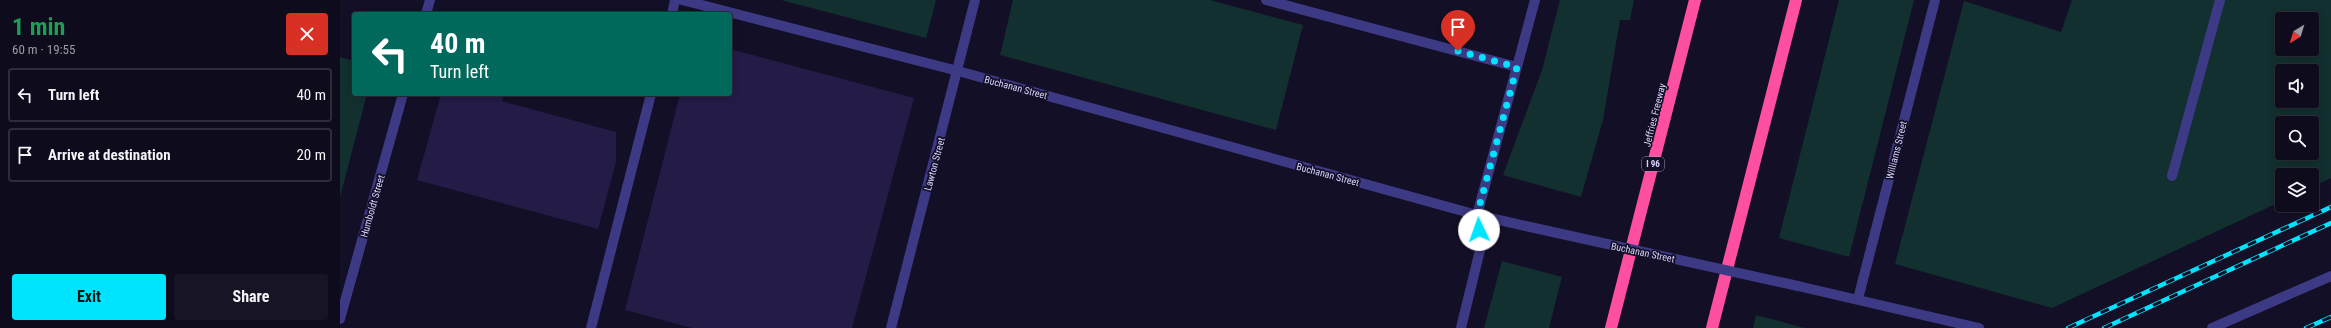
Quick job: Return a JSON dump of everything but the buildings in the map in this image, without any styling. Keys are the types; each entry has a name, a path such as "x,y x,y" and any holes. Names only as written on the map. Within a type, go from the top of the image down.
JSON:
{"highway":[{"name":"Jeffries Freeway","path":"1611,328 1696,0"},
{"path":"1712,328 1796,0"}],"street":[{"path":"427,12 430,0"},
{"path":"672,12 675,0"},
{"name":"Buchanan Street","path":"682,0 729,12"},
{"name":"Lawton Street","path":"891,328 975,0"},
{"path":"1266,0 1517,67"},
{"path":"1461,328 1481,246 1477,215 1535,0"},
{"name":"Williams Street","path":"1858,300 1935,0"},
{"path":"2172,176 2220,0"},
{"name":"Buchanan Street","path":"732,13 958,71 1477,215 1798,286 1979,328"},
{"name":"Humboldt Street","path":"340,319 402,96"},
{"path":"591,328 650,96"},
{"path":"2212,328 2331,276"}],"green space":[{"path":"781,0 936,0 926,38"},
{"path":"1013,0 1210,0 1303,25 1276,130 1000,55"},
{"path":"1560,0 1634,0 1630,20 1620,20 1603,120 1581,197 1503,175 1542,70"},
{"path":"1839,0 1914,0 1849,257 1779,238"},
{"path":"2072,0 2331,0 2331,178 2319,184 2319,168 2275,168 2275,204 2052,308 1895,264 1964,1 2061,32"},
{"path":"340,57 352,60 352,96 366,96 340,197"},
{"path":"1502,261 1562,277 1549,328 1484,328"},
{"path":"1756,315 1805,328 1753,328"}],"railway":[{"path":"2068,328 2331,207"},
{"path":"2104,328 2331,223"},
{"path":"2306,328 2331,317"}],"route":[{"path":"1458,51 1517,67 1477,215 1479,230"}]}
